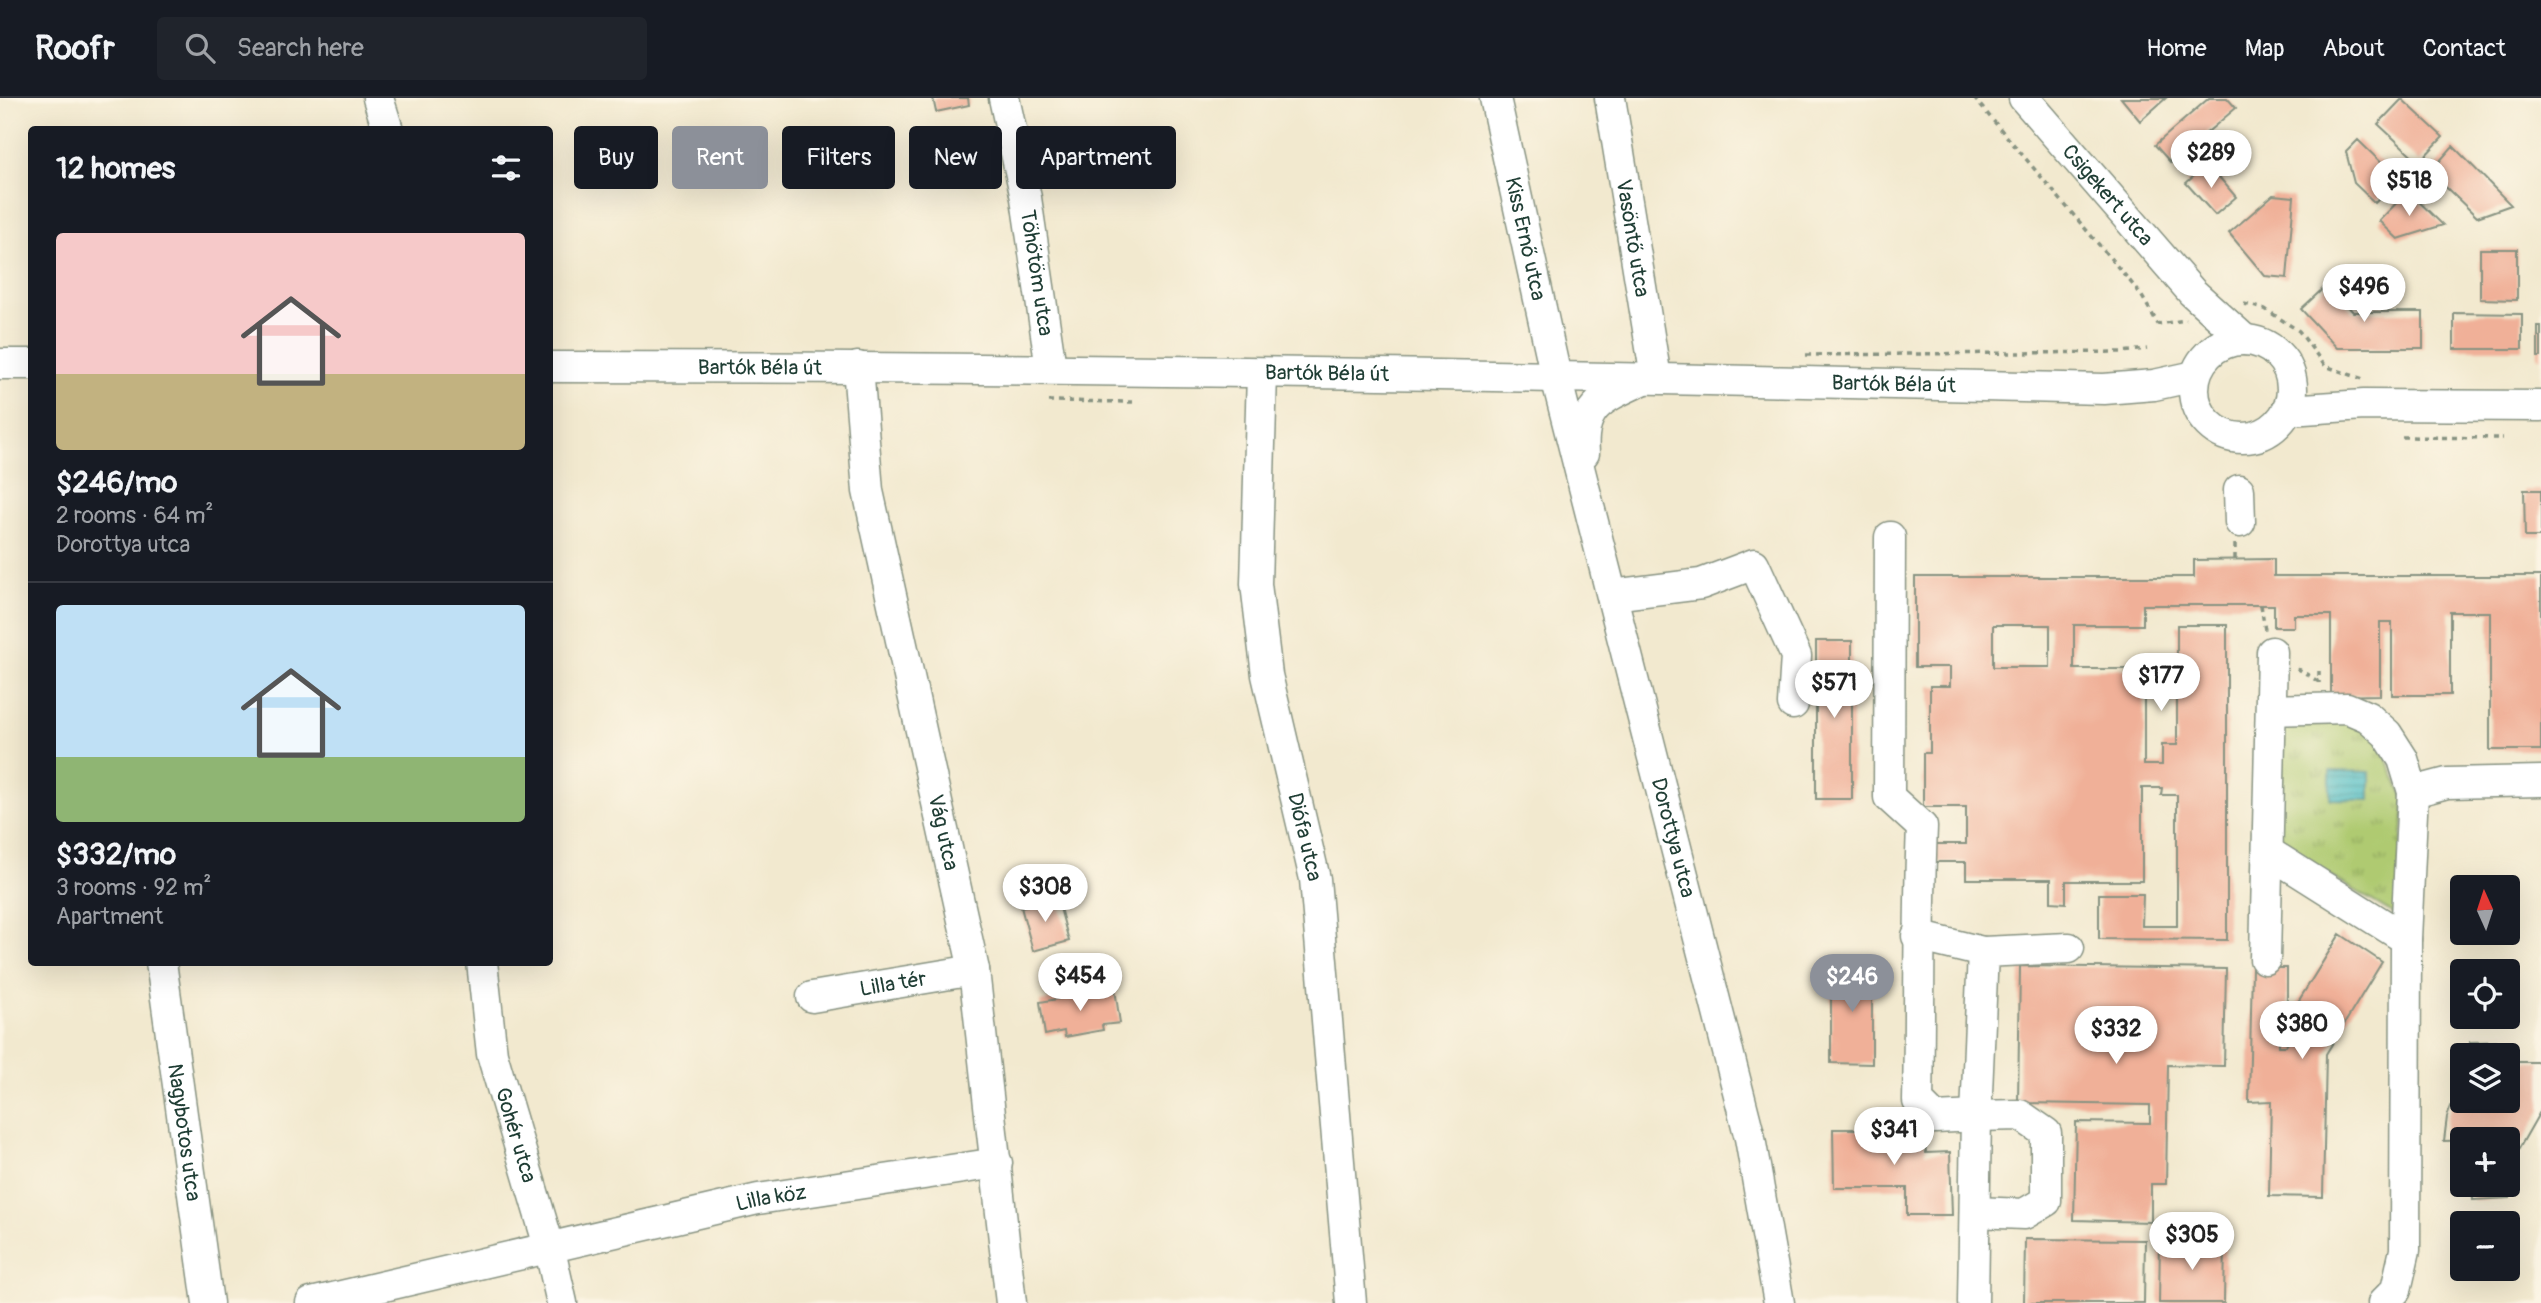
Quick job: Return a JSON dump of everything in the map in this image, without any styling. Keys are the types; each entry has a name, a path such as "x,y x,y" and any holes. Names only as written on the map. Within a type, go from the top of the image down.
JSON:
{"street":[{"path":"378,98 387,126"},
{"name":"Töhötöm utca","path":"1004,98 1026,198 1051,368"},
{"name":"Kiss Ernő utca","path":"1494,98 1556,377"},
{"name":"Vasöntő utca","path":"1610,98 1652,378"},
{"name":"Csigekert utca","path":"2024,98 2192,292"},
{"path":"2192,292 2245,340"},
{"path":"2192,292 2214,349"},
{"path":"2245,340 2261,343 2275,351 2292,378 2293,395 2289,410 2280,424 2265,434 2235,439 2219,433 2206,423 2197,409 2193,394 2199,366 2214,349 2226,343 2245,340"},
{"path":"0,364 28,364"},
{"name":"Bartók Béla út","path":"553,367 1051,368 1652,378 2104,390"},
{"name":"Vág utca","path":"858,367 868,491 974,970 1011,1303"},
{"name":"Diófa utca","path":"1262,373 1256,584 1267,675 1315,879 1351,1303"},
{"path":"2104,390 2154,385 2195,376"},
{"name":"Dorottya utca","path":"1556,377 1750,1138 1779,1303"},
{"path":"1586,492 1583,435 1587,415 1601,401 1652,378"},
{"path":"2292,378 2328,396 2364,405"},
{"path":"2104,390 2197,409"},
{"path":"2289,410 2364,405 2541,407"},
{"path":"2237,530 2239,490"},
{"path":"1890,537 1889,797 1922,827 1917,936 1920,980 1918,1101 1935,1118 2020,1115 2046,1133 2046,1202 2024,1214 1975,1212"},
{"path":"1612,595 1701,584 1754,564 1796,656 1793,704"},
{"path":"2265,959 2272,652"},
{"path":"2271,710 2347,708 2368,717 2387,734 2403,759 2413,792 2406,939 2405,1250 2396,1290 2382,1303"},
{"path":"2413,792 2447,783 2541,781"},
{"path":"2268,852 2406,939"},
{"path":"1917,936 1983,952 2069,948"},
{"path":"1973,1303 1976,1116 1983,952"},
{"name":"Nagybotos utca","path":"162,966 208,1303"},
{"name":"Gohér utca","path":"482,966 492,1054 549,1246 562,1303"},
{"name":"Lilla tér","path":"812,997 974,970"},
{"name":"Lilla köz","path":"311,1303 758,1199 997,1163"}],"path":[{"path":"1974,98 2140,293 2158,324"},
{"path":"1048,401 1133,402"},
{"path":"2402,437 2503,438"},
{"path":"2235,559 2237,530"},
{"path":"2261,605 2262,618"}],"green space":[{"path":"2351,717 2375,731 2405,800 2396,915 2309,863 2274,837 2278,718"}],"water":[{"path":"2330,771 2370,772 2370,800 2330,799"}],"building":[{"path":"933,98 968,98 969,105 936,112"},
{"path":"2121,98 2166,98 2140,121"},
{"path":"2209,98 2227,98 2236,108 2171,163 2155,145"},
{"path":"2402,99 2443,137 2419,162 2378,124"},
{"path":"2358,140 2398,179 2375,203 2354,183 2346,152"},
{"path":"2453,146 2511,205 2477,217 2430,172"},
{"path":"2208,164 2236,197 2215,215 2186,183"},
{"path":"2408,191 2443,225 2398,239 2379,221"},
{"path":"2273,195 2294,197 2287,278 2265,276 2229,233"},
{"path":"2480,249 2517,249 2517,300 2480,299"},
{"path":"2328,284 2353,312 2423,312 2423,348 2337,348 2301,309"},
{"path":"2454,313 2522,314 2522,349 2454,349"},
{"path":"2538,326 2541,326 2541,357 2538,357"},
{"path":"2524,490 2541,490 2541,537 2525,537"},
{"path":"2274,559 2274,576 2541,576 2541,750 2490,750 2490,612 2450,612 2450,695 2392,695 2392,622 2380,622 2380,695 2331,696 2331,615 2294,615 2294,627 2274,627 2274,605 2143,605 2143,625 2074,625 2074,669 2144,669 2144,765 2162,765 2162,745 2177,745 2177,625 2227,625 2227,940 2099,939 2099,894 2143,894 2142,926 2177,926 2177,795 2161,795 2162,788 2142,788 2142,881 2066,881 2066,903 2051,902 2051,879 1966,879 1966,862 1932,862 1932,844 1966,844 1966,807 1923,807 1923,753 1930,753 1930,686 1950,686 1950,667 1915,667 1915,577 2194,577 2194,560","holes":["1993,625 2050,625 2050,667 1993,667"]},
{"path":"1816,641 1852,641 1852,799 1816,799"},
{"path":"1057,897 1069,941 1033,951 1021,907"},
{"path":"2340,934 2382,962 2326,1054 2323,1197 2269,1196 2271,1101 2249,1102 2252,968 2287,968 2287,1011 2279,1011 2279,1046 2286,1046 2303,1016 2293,1010"},
{"path":"1831,964 1872,964 1872,1064 1831,1063"},
{"path":"2020,966 2226,969 2224,1066 2168,1065 2166,1184 2151,1184 2151,1222 2074,1220 2076,1122 2150,1123 2150,1105 2018,1103"},
{"path":"1115,989 1120,1023 1102,1025 1103,1030 1065,1037 1064,1031 1045,1035 1040,1002"},
{"path":"2511,1041 2511,1043 2470,1042"},
{"path":"2520,1062 2541,1062 2541,1110 2520,1147 2520,1127 2450,1127 2450,1141 2444,1141 2450,1109 2450,1113 2520,1113"},
{"path":"1833,1129 1910,1129 1925,1143 1926,1153 1950,1152 1952,1215 1907,1215 1907,1188 1834,1188"},
{"path":"2473,1197 2510,1197 2510,1198 2473,1200"},
{"path":"2025,1239 2145,1240 2144,1303 2024,1303"},
{"path":"2160,1240 2225,1241 2224,1303 2159,1303"}]}
